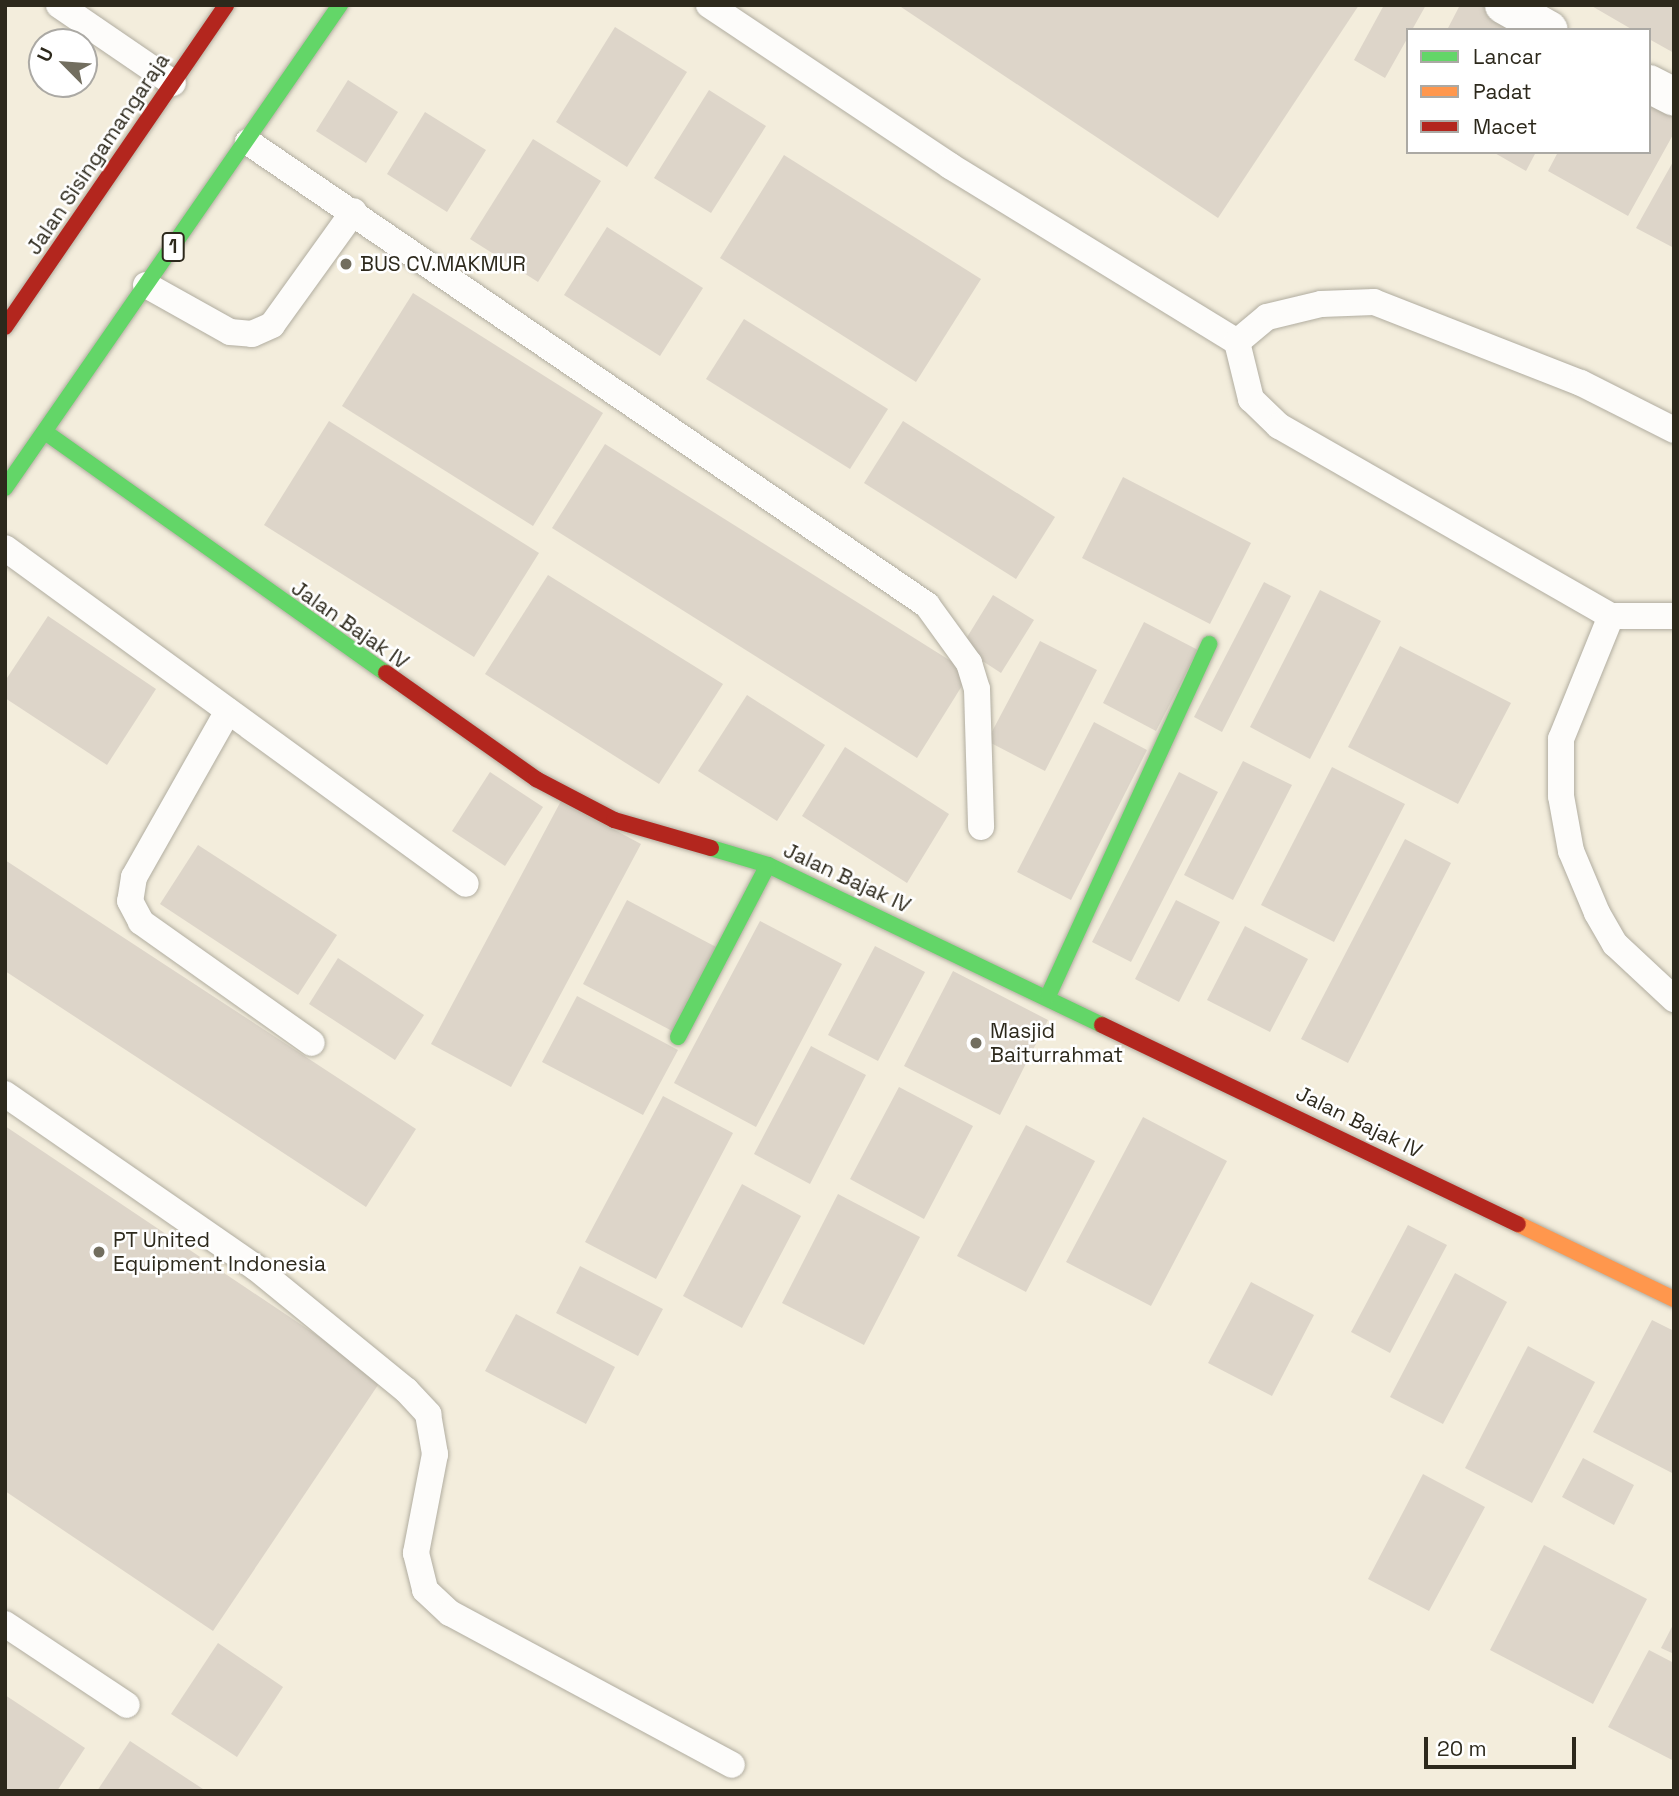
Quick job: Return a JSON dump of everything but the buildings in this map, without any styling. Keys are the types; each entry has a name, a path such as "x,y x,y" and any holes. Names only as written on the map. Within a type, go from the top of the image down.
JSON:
{"main road":[{"name":"Jalan Sisingamangaraja","path":"5,327 226,5"},
{"name":"1","path":"5,488 248,142 340,5"},
{"name":"Jalan Bajak IV","path":"45,432 536,779 614,820 768,865 1049,994 1674,1298"},
{"path":"1049,994 1209,644"},
{"path":"678,1037 768,865"}],"street":[{"path":"1509,6 1546,28"},
{"path":"1651,85 1674,97"}],"lane":[{"path":"59,5 173,83"},
{"path":"709,5 950,166 1237,342 1251,399 1279,426 1611,616 1674,616"},
{"path":"248,142 354,211 926,606 969,663 977,689 981,827"},
{"path":"146,285 229,331 253,334 272,325 354,211"},
{"path":"1237,342 1267,317 1321,304 1374,302 1581,383 1674,430"},
{"path":"5,548 466,884"},
{"path":"1611,616 1561,739 1561,796 1571,851 1603,923 1630,960 1674,999"},
{"path":"228,711 134,877 130,901 141,922 312,1043"},
{"path":"5,1094 255,1267 407,1390 428,1415 435,1454 415,1553 425,1590 450,1613 732,1765"},
{"path":"5,1624 127,1705"}],"traffic: fast":[{"path":"5,488 340,5"},
{"path":"45,432 386,673"},
{"path":"1049,994 1209,644"},
{"path":"711,848 768,865 1102,1025"},
{"path":"678,1037 768,865"}],"traffic: slow":[{"path":"1518,1224 1674,1299"}],"traffic: jam":[{"path":"5,327 226,5"},
{"path":"386,673 536,779 614,820 711,848"},
{"path":"1102,1025 1518,1224"}],"place":[{"name":"BUS CV.MAKMUR","path":"346,264"},
{"name":"Masjid Baiturrahmat","path":"976,1043"},
{"name":"PT United Equipment Indonesia","path":"99,1252"}]}
